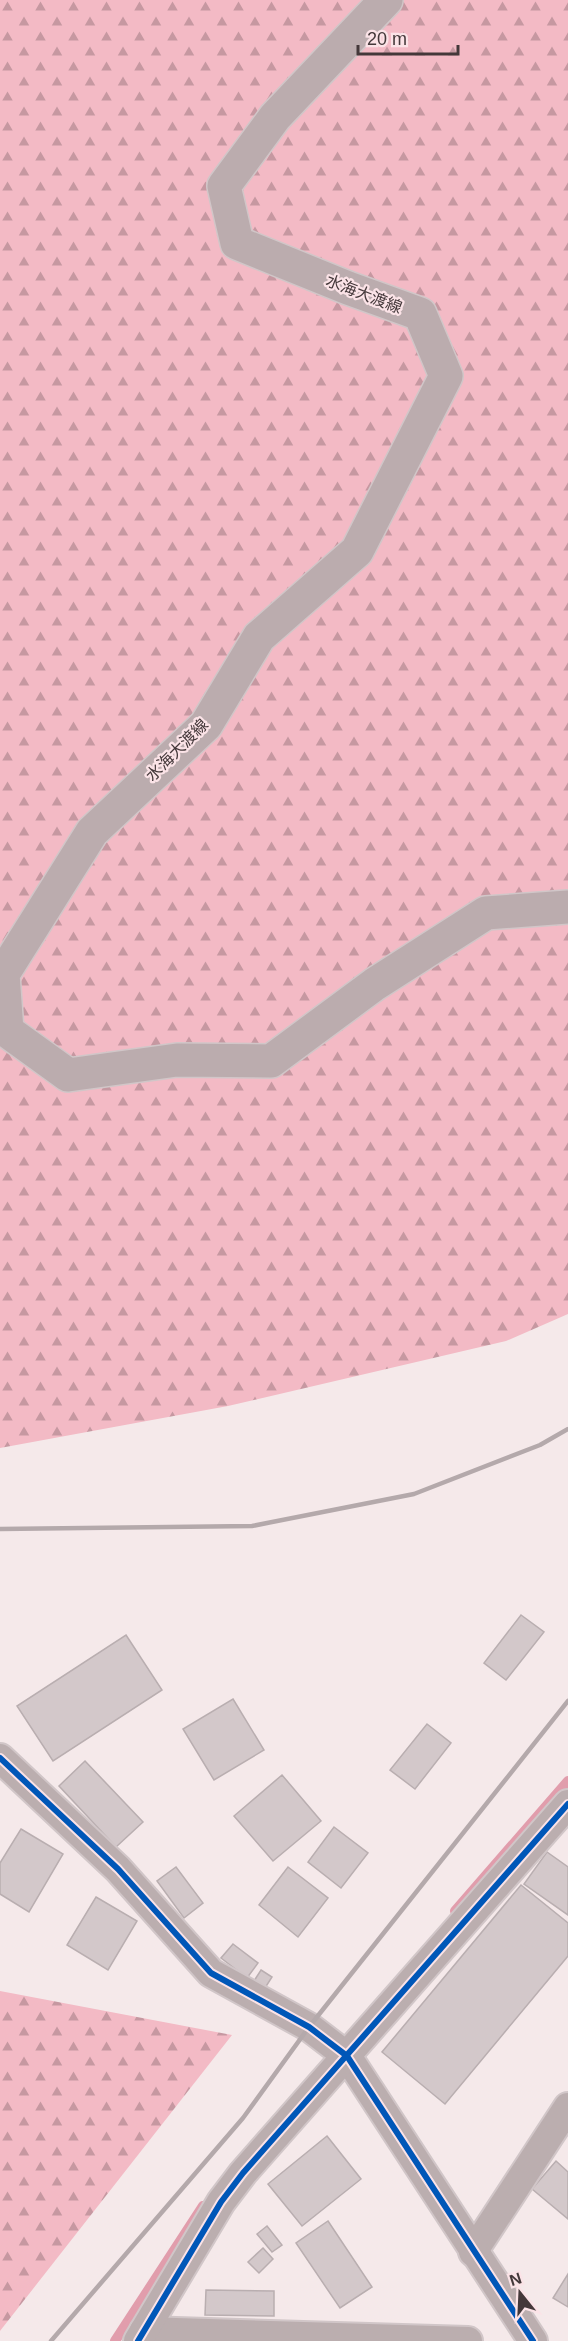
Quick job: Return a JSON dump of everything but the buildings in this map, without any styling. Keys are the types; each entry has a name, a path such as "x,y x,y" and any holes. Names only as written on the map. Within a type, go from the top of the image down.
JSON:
{"main road":[{"name":"水海大渡線","path":"386,0 275,117 224,186 237,243 420,315 446,376 357,551 259,637 206,725 92,832 3,974 7,1031 68,1075 177,1060 271,1061 375,984 486,913 568,907"}],"street":[{"path":"0,1758 118,1869 211,1973 309,2027 347,2056 533,2341"},
{"path":"468,2341 141,2336 221,2202 243,2173 568,1804"},
{"path":"473,2252 568,2107"}],"green space":[{"path":"0,0 568,0 568,1314 506,1341 228,1406 0,1448"},
{"path":"0,1991 232,2035 0,2331"}],"waterway":[{"path":"455,1911 568,1781"},
{"path":"115,2341 203,2206"}],"railway":[{"path":"0,1529 252,1526 414,1494 540,1445 568,1429"},
{"path":"51,2341 243,2118 309,2027 568,1701"}],"cycle path":[{"path":"0,1758 118,1869 211,1973 309,2027 347,2056 533,2341"},
{"path":"138,2341 221,2202 243,2173 568,1804"}]}
